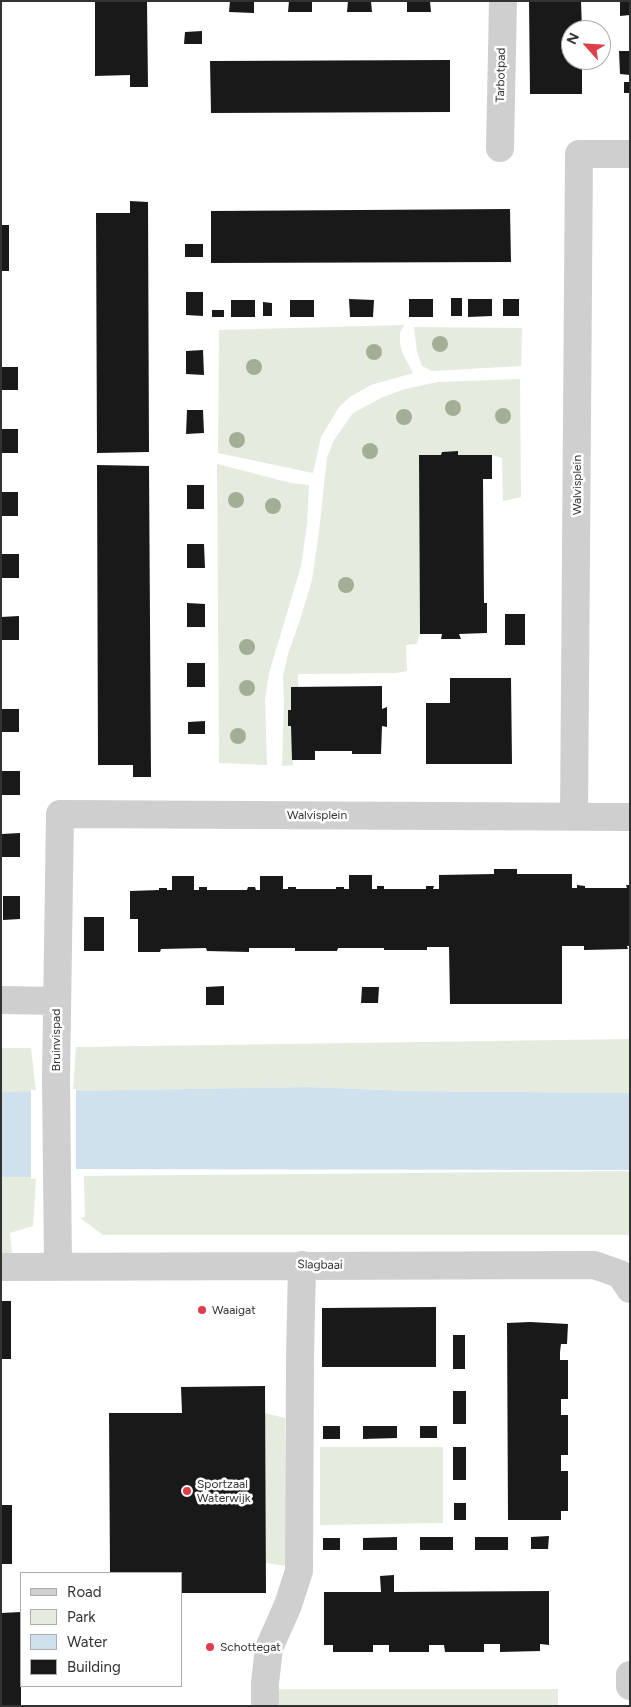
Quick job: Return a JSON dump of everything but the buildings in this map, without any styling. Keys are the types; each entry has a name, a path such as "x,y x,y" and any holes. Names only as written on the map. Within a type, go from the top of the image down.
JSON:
{"street":[{"name":"Tarbotpad","path":"500,148 503,1"},
{"name":"Walvisplein","path":"574,816 579,154 630,154"},
{"name":"Walvisplein","path":"60,814 574,816 630,818"},
{"name":"Bruinvispad","path":"58,1266 56,1001 60,814"},
{"path":"1,1000 56,1001"},
{"path":"265,1706 265,1683 269,1648 288,1605 299,1572 302,1265"},
{"name":"Slagbaai","path":"1,1266 594,1265 620,1274 630,1290"},
{"path":"630,1675 630,1686"}],"green space":[{"path":"404,325 400,333 400,344 413,373 371,385 350,397 339,407 321,437 313,473 218,453 219,330"},
{"path":"414,327 522,328 521,366 432,371 422,366 417,352"},
{"path":"520,379 521,497 503,501 502,458 492,455 458,455 458,451 442,452 441,455 419,455 420,634 417,644 406,645 407,671 396,673 298,674 298,687 291,687 291,710 288,710 288,726 291,726 293,765 282,766 283,676 288,654 312,580 327,458 334,440 353,413 383,397 405,389 438,382"},
{"path":"217,464 291,483 309,485 307,524 301,566 269,673 265,700 267,765 219,763"},
{"path":"630,1039 630,1093 411,1091 308,1087 73,1091 76,1047"},
{"path":"1,1048 31,1048 36,1092 1,1092"},
{"path":"630,1171 630,1235 103,1235 80,1218 85,1217 84,1176"},
{"path":"1,1177 36,1177 33,1226 10,1233 12,1255 1,1255"},
{"path":"265,1413 285,1418 286,1566 266,1563"},
{"path":"320,1447 443,1447 443,1523 320,1525"},
{"path":"274,1689 558,1689 558,1706 272,1706"}],"water":[{"path":"308,1087 411,1091 630,1093 630,1170 37,1169 36,1177 1,1177 1,1092"}],"pier":[{"path":"76,1089 76,1171 39,1171 38,1178 31,1179 31,1090"}],"place":[{"name":"Waaigat","path":"202,1310"},
{"name":"Sportzaal Waterwijk","path":"187,1491"},
{"name":"Schottegat","path":"210,1647"}]}
